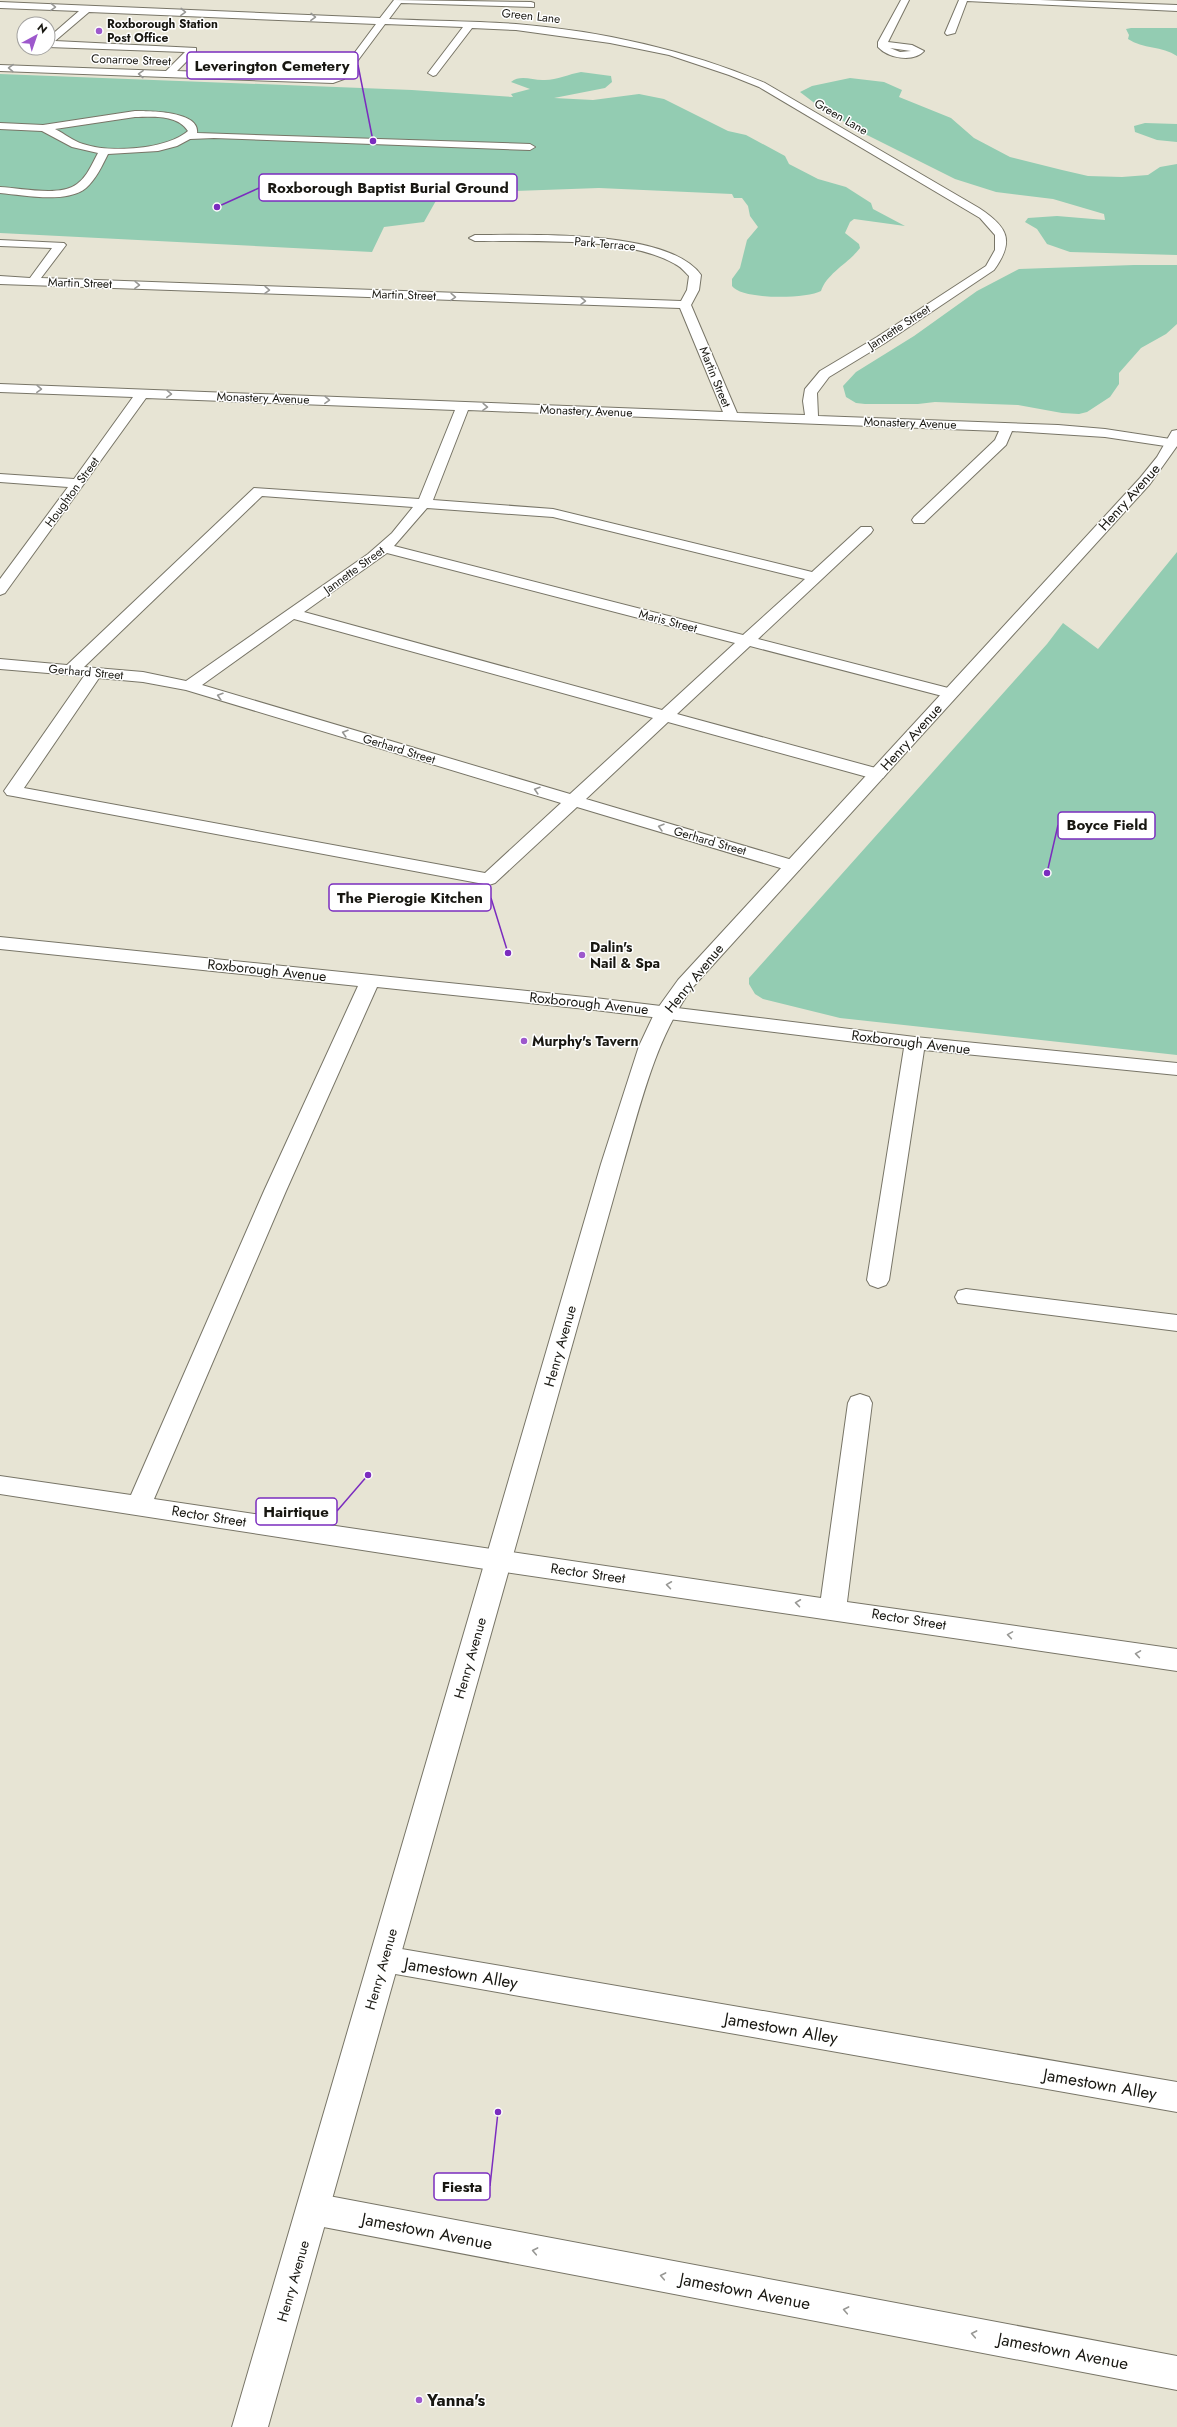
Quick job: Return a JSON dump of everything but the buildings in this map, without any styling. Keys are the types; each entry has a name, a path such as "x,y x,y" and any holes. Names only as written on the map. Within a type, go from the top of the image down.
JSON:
{"street":[{"path":"384,20 399,0 532,5"},
{"path":"883,44 904,0"},
{"path":"950,33 963,0"},
{"path":"971,0 1147,3 1177,8"},
{"name":"Green Lane","path":"0,5 470,24 567,33 640,45 706,63 744,77 987,217 998,228 1002,242"},
{"path":"56,37 87,9"},
{"name":"Conarroe Street","path":"0,68 333,80 341,77 384,20"},
{"path":"433,73 470,24"},
{"path":"56,44 193,50 168,75"},
{"path":"0,126 43,128 115,116 151,114 185,122 193,131 190,136"},
{"path":"43,128 60,134 77,146 104,152 150,148 190,136 214,135 530,147"},
{"path":"0,190 55,192 78,188 96,168 104,152"},
{"name":"Park Terrace","path":"475,238 618,243 662,252 684,262 695,275 693,290 685,304"},
{"name":"Jannette Street","path":"812,419 810,397 812,389 819,380 843,362 880,340 990,268 996,260 1002,242"},
{"path":"0,243 60,246 33,282"},
{"name":"Martin Street","path":"0,280 685,304 732,417"},
{"name":"Monastery Avenue","path":"0,388 1007,427 1174,438"},
{"name":"Houghton Street","path":"0,590 143,393"},
{"name":"Jannette Street","path":"189,686 385,548 424,504 463,406"},
{"path":"919,520 1001,442 1007,427"},
{"name":"Henry Avenue","path":"250,2427 632,1095 649,1046 665,1012 685,984 1145,481 1174,438"},
{"path":"0,478 78,483"},
{"path":"71,670 259,492 553,513 816,576"},
{"path":"95,672 13,791 489,879 666,717 866,530"},
{"name":"Maris Street","path":"385,548 950,693"},
{"path":"292,614 877,774"},
{"name":"Gerhard Street","path":"0,664 144,677 189,686 793,866"},
{"name":"Roxborough Avenue","path":"0,943 665,1012 915,1043 1177,1070"},
{"path":"139,1505 275,1191 370,981"},
{"path":"878,1280 915,1043"},
{"path":"966,1296 1177,1323"},
{"path":"833,1608 860,1403"},
{"name":"Rector Street","path":"0,1485 1177,1660"},
{"name":"Jamestown Alley","path":"384,1959 1177,2097"},
{"name":"Jamestown Avenue","path":"313,2209 1177,2373"}],"green space":[{"path":"1177,28 1177,56 1128,39 1129,35 1126,29"},
{"path":"581,72 611,76 612,82 605,88 554,98 593,100 639,94 664,99 728,131 746,135 785,156 789,164 818,179 846,187 871,203 873,209 905,226 854,219 850,222 845,233 859,244 860,248 833,273 821,291 813,294 789,297 748,294 738,291 732,286 732,279 740,268 747,240 758,227 750,216 748,206 742,198 734,198 732,194 599,188 490,192 442,190 424,222 384,227 372,252 0,233 0,74 412,90 513,97 511,94 530,89 511,82 519,78 550,80"},
{"path":"850,78 884,82 902,90 899,97 951,118 974,138 1010,157 1088,176 1122,177 1148,175 1160,167 1177,164 1177,255 1070,252 1047,244 1037,229 1025,222 1028,218 1057,216 1105,220 1104,214 1053,199 996,192 955,179 861,132 817,105 800,92 812,86"},
{"path":"1145,123 1177,124 1177,142 1157,140 1135,132 1134,126"},
{"path":"1177,265 1177,324 1166,334 1141,348 1119,373 1119,384 1110,397 1087,412 1079,414 1062,413 1018,405 935,402 918,404 865,404 856,403 846,397 843,386 856,372 914,336 977,291 1019,269"},
{"path":"1177,552 1177,1055 840,1018 763,999 755,994 749,984 749,978 1047,644 1063,623 1098,649"}],"place":[{"name":"Roxborough Station Post Office","path":"99,31"},
{"name":"Leverington Cemetery","path":"373,141"},
{"name":"Roxborough Baptist Burial Ground","path":"217,207"},
{"name":"Boyce Field","path":"1047,873"},
{"name":"The Pierogie Kitchen","path":"508,953"},
{"name":"Dalin's Nail & Spa","path":"582,955"},
{"name":"Murphy's Tavern","path":"524,1041"},
{"name":"Hairtique","path":"368,1475"},
{"name":"Fiesta","path":"498,2112"},
{"name":"Yanna's","path":"419,2400"}]}
